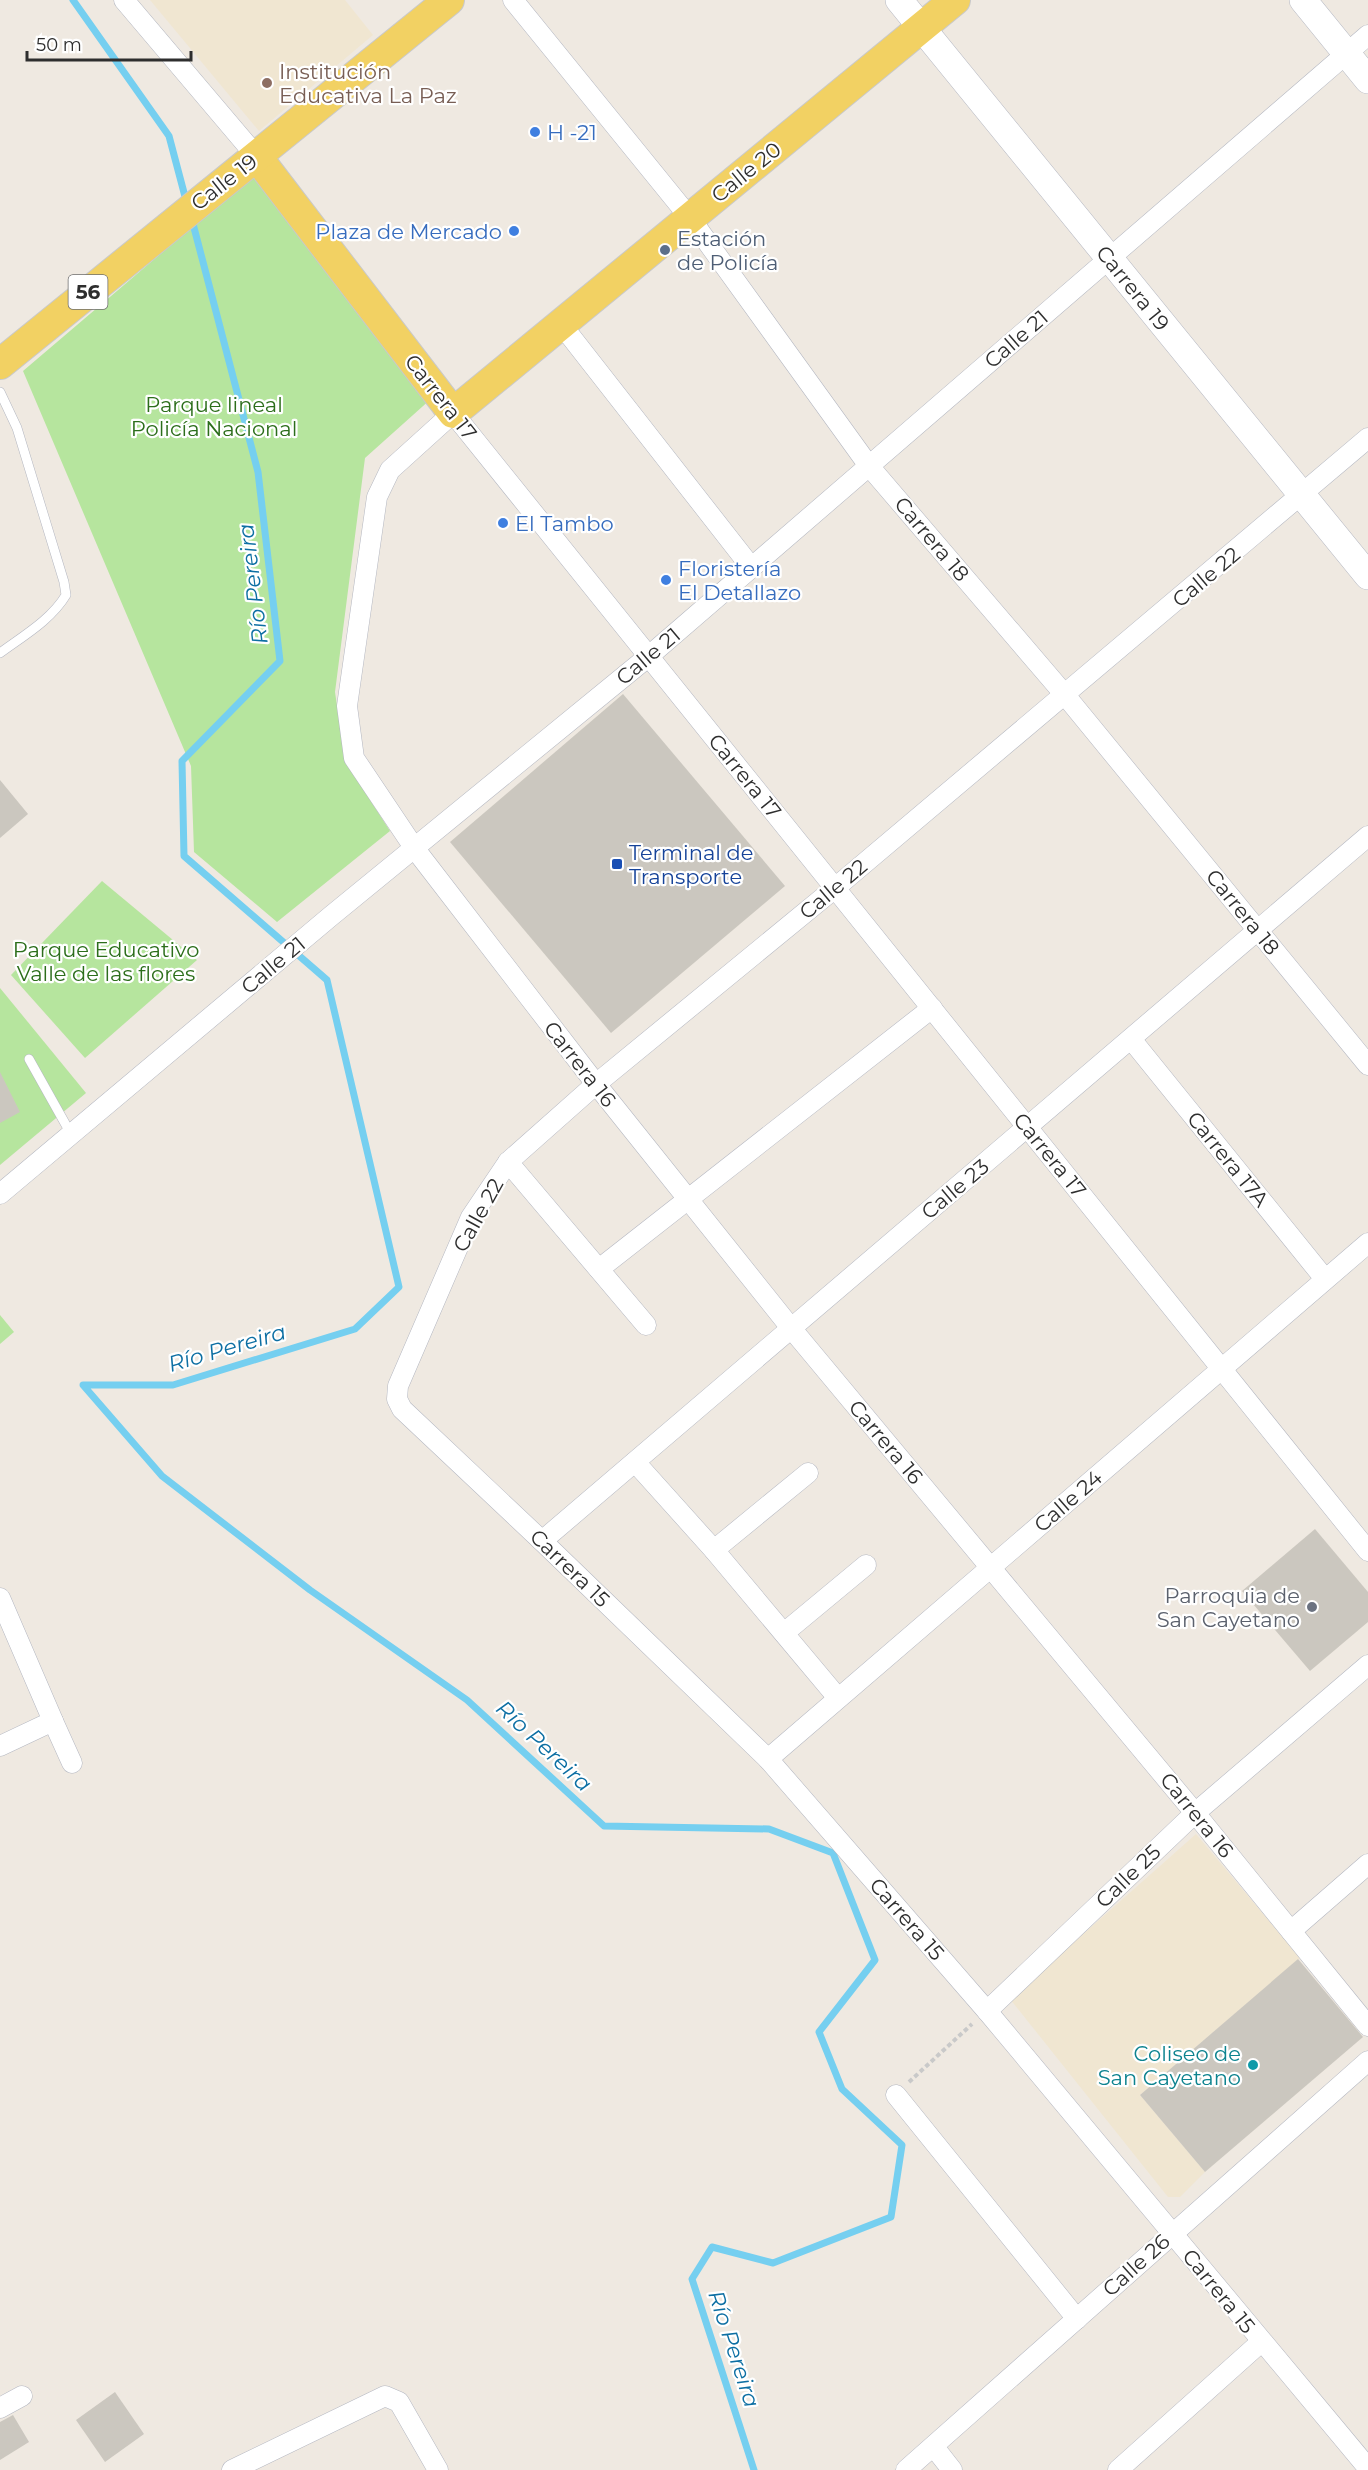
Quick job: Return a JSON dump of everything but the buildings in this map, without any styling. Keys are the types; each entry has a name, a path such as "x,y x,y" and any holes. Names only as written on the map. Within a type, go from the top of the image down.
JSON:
{"main road":[{"name":"Calle 19","path":"0,364 449,0"},
{"name":"Carrera 19","path":"899,0 1368,576"},
{"name":"Calle 20","path":"453,413 955,0"},
{"path":"1304,0 1368,80"},
{"name":"Carrera 17","path":"257,157 453,413"}],"street":[{"name":"Carrera 17","path":"124,0 257,157"},
{"name":"Carrera 18","path":"513,0 690,218 869,466 1065,695 1367,1061"},
{"name":"Calle 21","path":"0,1194 331,916 649,656 1368,34"},
{"path":"561,324 751,567"},
{"name":"Carrera 17","path":"453,413 1368,1551"},
{"name":"Carrera 16","path":"453,413 390,470 377,497 347,706 354,758 415,849 687,1199 791,1328 1195,1813 1368,2026"},
{"name":"Calle 22","path":"402,1409 397,1399 398,1386 471,1218 508,1162 596,1084 835,888 1368,438"},
{"name":"Calle 23","path":"542,1541 1368,836"},
{"path":"599,1269 932,1008"},
{"name":"Carrera 17A","path":"1131,1039 1325,1279"},
{"path":"508,1162 646,1325"},
{"name":"Calle 24","path":"768,1759 1368,1243"},
{"name":"Carrera 15","path":"402,1409 768,1759 987,2011 1368,2468"},
{"path":"635,1462 714,1550 838,1698"},
{"path":"714,1550 808,1473"},
{"path":"784,1633 866,1564"},
{"path":"0,1598 7,1634 53,1721 72,1763"},
{"name":"Calle 25","path":"987,2011 1195,1813 1368,1665"},
{"path":"0,1746 53,1721"},
{"path":"1291,1931 1368,1863"},
{"name":"Calle 26","path":"906,2470 1172,2232 1368,2061"},
{"path":"896,2095 1077,2319"},
{"path":"1118,2470 1261,2342"},
{"path":"0,2408 22,2396"},
{"path":"232,2470 385,2396 399,2402 438,2470"},
{"path":"934,2447 952,2470"}],"lane":[{"path":"0,392 17,428 64,582 66,596 32,630 0,653"},
{"path":"29,1059 71,1134"}],"path":[{"path":"896,2095 987,2011"}],"shaded area":[{"name":"Institución Educativa La Paz","path":"150,0 345,0 373,35 259,131"},
{"path":"1196,1834 1300,1958 1140,2095 1205,2172 1180,2197 1168,2197 1010,1999"}],"green space":[{"name":"Parque lineal Policía Nacional","path":"259,170 432,398 365,458 335,692 345,761 390,831 277,922 194,852 191,766 23,371"},
{"name":"Parque Educativo Valle de las flores","path":"102,881 197,960 85,1058 11,975"},
{"path":"0,988 86,1093 0,1165"},
{"path":"0,1315 14,1332 0,1344"}],"waterway":[{"name":"Río Pereira","path":"73,0 169,136 187,204"},
{"name":"Río Pereira","path":"192,220 258,472 280,661 182,761 184,856 327,980 399,1287 355,1329 173,1385 83,1385 162,1476 310,1590 467,1700 604,1826 769,1829 833,1853 875,1960 819,2032 842,2089 902,2145 891,2217 773,2263 712,2247 692,2279 754,2470"}],"place":[{"name":"Institución Educativa La Paz","path":"267,83"},
{"name":"H -21","path":"535,132"},
{"name":"Plaza de Mercado","path":"514,231"},
{"name":"Estación de Policía","path":"665,250"},
{"name":"El Tambo","path":"503,523"},
{"name":"Floristería El Detallazo","path":"666,580"},
{"name":"Terminal de Transporte","path":"617,864"},
{"name":"Parroquia de San Cayetano","path":"1312,1607"},
{"name":"Coliseo de San Cayetano","path":"1253,2065"}]}
